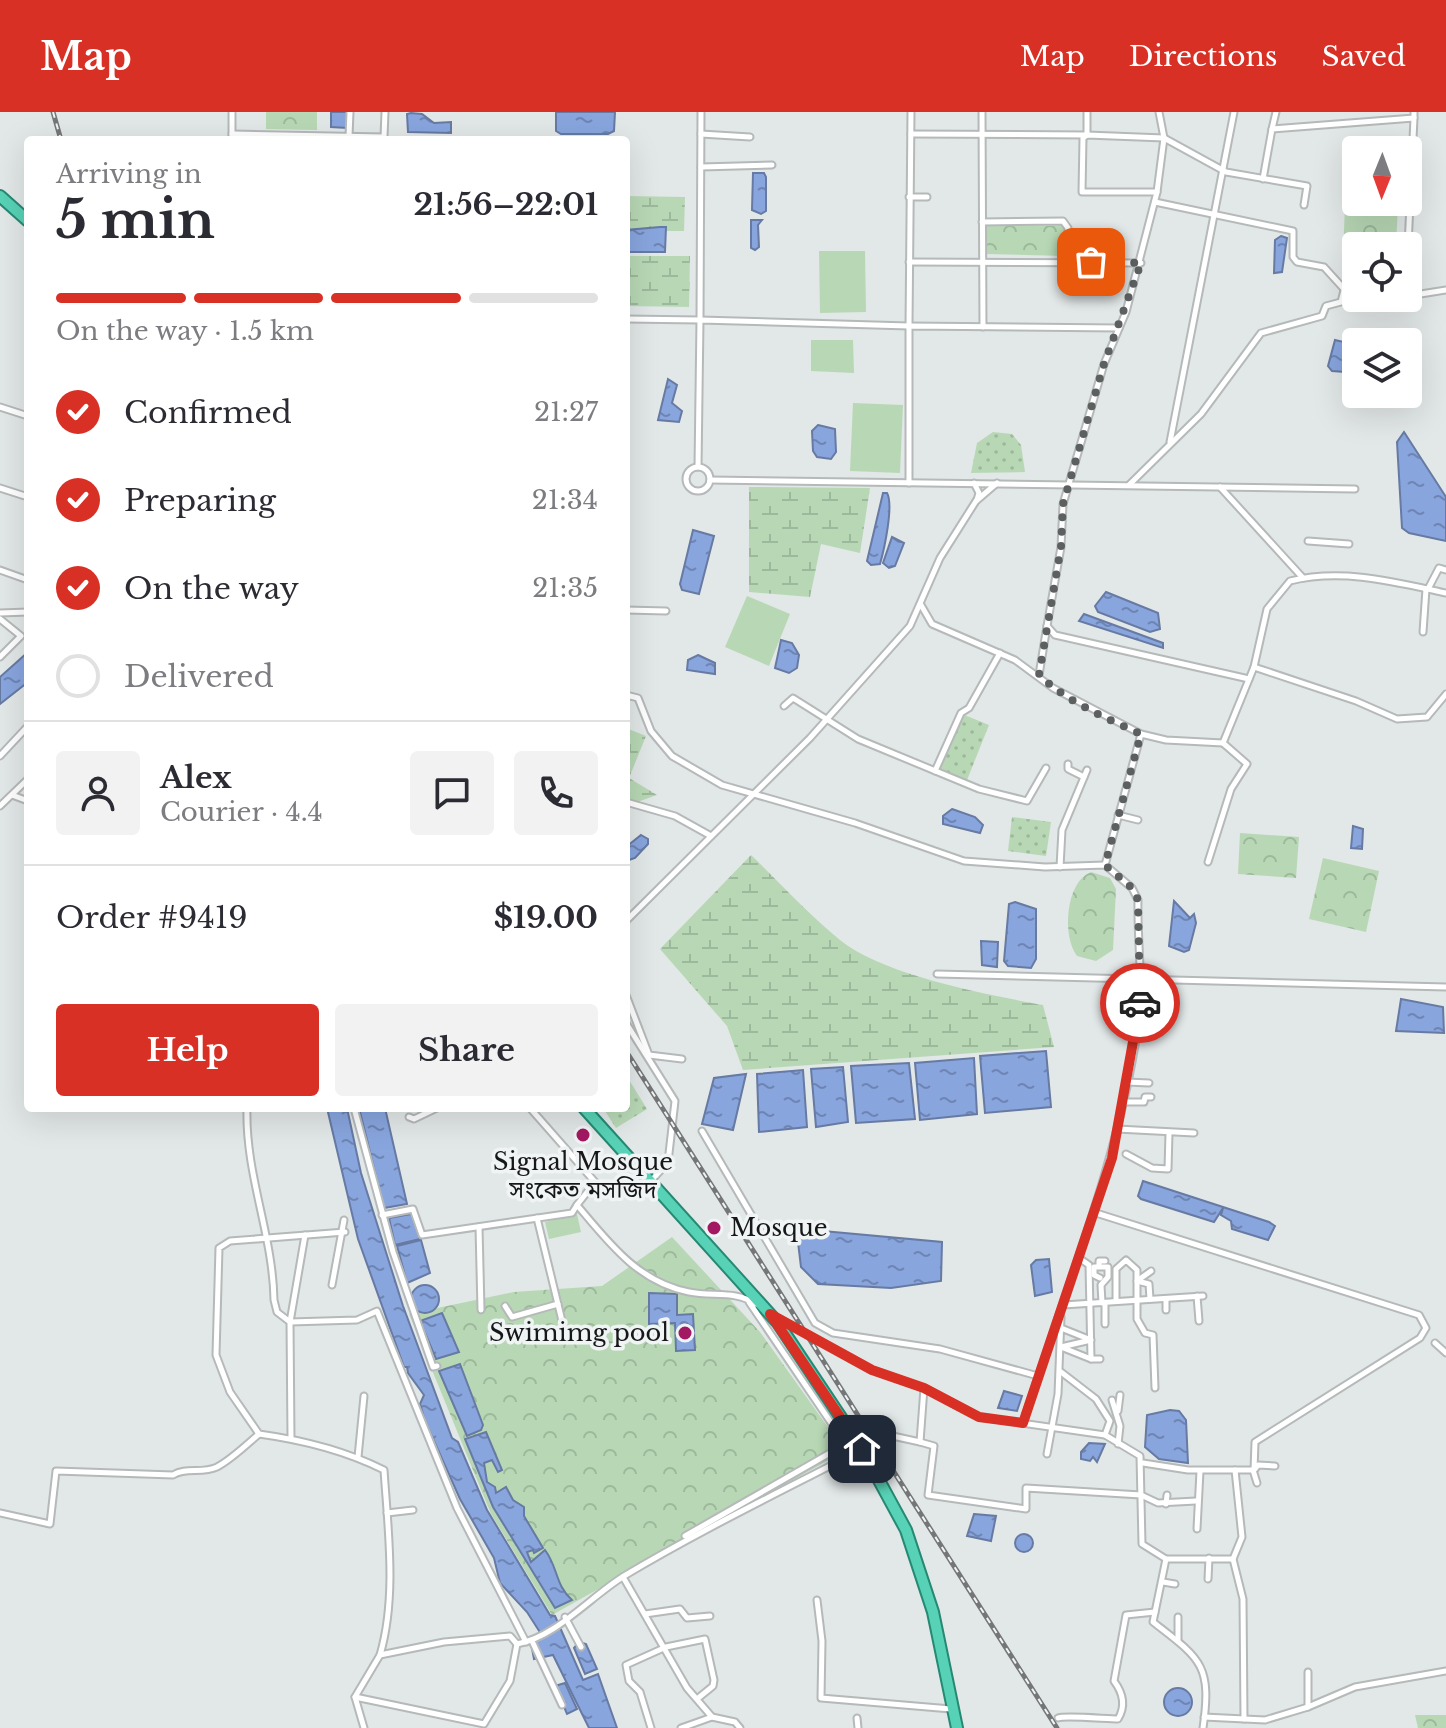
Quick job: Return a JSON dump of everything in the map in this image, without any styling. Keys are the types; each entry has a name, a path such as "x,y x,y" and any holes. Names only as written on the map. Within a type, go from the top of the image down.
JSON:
{"highway":[{"path":"0,196 24,217"},
{"path":"587,1112 770,1314 862,1449 906,1530 933,1612 957,1728"}],"street":[{"path":"232,112 232,136"},
{"path":"349,136 350,112"},
{"path":"384,136 385,112"},
{"path":"698,467 701,112"},
{"path":"909,483 911,112"},
{"path":"982,112 983,327"},
{"path":"1087,112 1082,192 1157,192"},
{"path":"1039,675 1061,547 1063,504 1100,377 1141,263 1155,202 1164,138 1159,112"},
{"path":"1128,486 1165,451 1170,442 1234,112"},
{"path":"1263,179 1276,112"},
{"path":"1272,129 1414,115 1409,232"},
{"path":"701,134 750,137"},
{"path":"911,134 1164,138 1213,167 1307,186 1304,205"},
{"path":"701,167 772,165"},
{"path":"909,197 927,197"},
{"path":"1155,202 1293,231 1293,257 1297,262 1324,267 1342,288"},
{"path":"982,222 1063,221 1068,228 1067,262"},
{"path":"909,262 1141,263"},
{"path":"1422,294 1446,290"},
{"path":"1170,442 1201,414 1261,333 1322,316 1326,306 1341,302 1342,298"},
{"path":"630,319 1119,328"},
{"path":"0,407 24,415"},
{"path":"698,467 707,471 710,480"},
{"path":"698,467 687,474 689,487 702,490 710,480"},
{"path":"710,480 1355,489"},
{"path":"630,917 828,718 910,626 940,558 976,501 979,493 974,483"},
{"path":"976,501 997,483"},
{"path":"1220,487 1298,568 1303,578"},
{"path":"0,488 24,496"},
{"path":"1308,541 1349,544"},
{"path":"1423,632 1427,589 1439,568 1446,570"},
{"path":"0,570 24,579"},
{"path":"1223,743 1254,667 1267,609 1290,581 1303,578 1387,579 1446,593"},
{"path":"921,605 932,624 1000,653 1094,712 1141,734 1166,740 1223,743 1247,764 1231,789 1208,862"},
{"path":"630,610 666,611"},
{"path":"0,616 24,613"},
{"path":"0,616 21,636 0,657"},
{"path":"1047,626 1055,635 1249,679"},
{"path":"935,771 961,713 969,708 1000,653"},
{"path":"1254,667 1356,701 1397,719 1427,717 1446,694"},
{"path":"630,696 638,698 651,731 672,756 722,785 964,861 1060,867 1105,865 1132,888 1138,900 1139,1014 1123,1102 1096,1213 1023,1423"},
{"path":"784,706 793,698 858,739 979,789 1027,801 1046,768"},
{"path":"0,756 24,730"},
{"path":"1105,865 1141,734"},
{"path":"1068,764 1068,769 1084,777"},
{"path":"1060,867 1062,830 1087,770"},
{"path":"0,806 24,783"},
{"path":"12,795 24,800"},
{"path":"630,803 675,816 711,836"},
{"path":"1118,815 1138,820"},
{"path":"937,974 1446,987"},
{"path":"630,1005 649,1055 682,1059"},
{"path":"1115,1013 1139,1014"},
{"path":"630,1029 675,1101 668,1162 649,1183"},
{"path":"1127,1082 1149,1083"},
{"path":"1123,1102 1144,1102 1145,1097 1151,1097"},
{"path":"247,1112 250,1169 267,1239 277,1312 290,1322 357,1320 377,1311 457,1508 562,1705"},
{"path":"355,1112 382,1215 423,1341 433,1367 437,1366"},
{"path":"409,1117 414,1119 429,1112"},
{"path":"382,1215 413,1209 422,1235 572,1213 595,1182 534,1112"},
{"path":"1117,1129 1194,1133"},
{"path":"702,1131 815,1323 833,1333 940,1349 1038,1376"},
{"path":"1126,1154 1152,1168 1168,1169 1169,1133"},
{"path":"577,1205 619,1257 653,1278 688,1292 743,1295 770,1314 872,1370 924,1388 979,1417 1105,1435 1140,1456 1143,1463 1142,1544 1166,1559 1233,1559"},
{"path":"1096,1213 1419,1315 1426,1328 1420,1338 1255,1442 1257,1483"},
{"path":"537,1218 563,1325"},
{"path":"332,1285 345,1232 344,1220"},
{"path":"479,1227 481,1310"},
{"path":"259,1434 230,1392 216,1355 219,1248 230,1241 345,1232"},
{"path":"291,1439 290,1322 305,1235"},
{"path":"1079,1258 1089,1265 1091,1359"},
{"path":"1117,1267 1126,1260 1137,1270 1141,1327 1153,1335 1155,1388"},
{"path":"1105,1324 1101,1285 1108,1277 1106,1264"},
{"path":"1100,1278 1094,1275 1094,1267 1106,1264 1117,1267"},
{"path":"1116,1301 1117,1267"},
{"path":"1137,1281 1151,1271"},
{"path":"1137,1281 1149,1284 1150,1299"},
{"path":"1063,1305 1200,1296 1199,1321"},
{"path":"1166,1299 1166,1310"},
{"path":"685,1536 837,1449 840,1436 749,1302"},
{"path":"505,1306 512,1317 558,1304"},
{"path":"1047,1454 1060,1372 1061,1312"},
{"path":"1061,1328 1091,1340"},
{"path":"1061,1347 1091,1340"},
{"path":"1435,1343 1446,1353"},
{"path":"1061,1347 1091,1359 1100,1359"},
{"path":"1060,1372 1114,1416"},
{"path":"920,1442 924,1388"},
{"path":"1105,1435 1120,1395"},
{"path":"358,1457 364,1396"},
{"path":"1112,1400 1120,1426 1118,1444"},
{"path":"879,1433 934,1446 928,1495 1026,1509 1026,1488 1141,1495 1166,1504 1196,1501"},
{"path":"0,1513 50,1524 53,1521 56,1471 173,1475 182,1470 199,1471 216,1467 259,1434 358,1457 384,1470 387,1632 380,1655 355,1697 364,1728"},
{"path":"517,1644 550,1632 565,1617 623,1577 862,1449"},
{"path":"1143,1463 1200,1471 1254,1470"},
{"path":"1254,1470 1258,1465 1275,1466"},
{"path":"1235,1470 1242,1537 1233,1559 1243,1599 1244,1719"},
{"path":"1197,1529 1196,1501 1200,1471"},
{"path":"1166,1504 1167,1495"},
{"path":"1157,1511 1158,1503"},
{"path":"387,1513 413,1510"},
{"path":"1208,1579 1209,1558"},
{"path":"1166,1559 1153,1622 1203,1666 1207,1687 1203,1728"},
{"path":"623,1577 687,1688 712,1717"},
{"path":"1163,1582 1175,1584"},
{"path":"817,1600 822,1641 821,1698 951,1709"},
{"path":"645,1614 680,1609 687,1618 710,1616"},
{"path":"1058,1718 1065,1715 1093,1721 1118,1719 1122,1713 1123,1692 1114,1681 1126,1615 1155,1612"},
{"path":"565,1617 581,1647"},
{"path":"1178,1617 1178,1641"},
{"path":"380,1655 444,1642 510,1636 517,1644"},
{"path":"651,1728 626,1665 666,1647 705,1639 714,1680 713,1686 697,1699"},
{"path":"355,1697 484,1724 510,1681 517,1644"},
{"path":"1204,1717 1265,1720 1308,1707 1355,1687 1446,1671"},
{"path":"1308,1672 1308,1707"},
{"path":"681,1728 712,1717 735,1722 740,1728"},
{"path":"857,1718 858,1728"}],"green space":[{"path":"266,112 317,112 317,130 266,129"},
{"path":"630,196 685,197 684,231 630,231"},
{"path":"1345,216 1397,216 1397,232 1344,232"},
{"path":"986,225 1066,226 1066,256 986,254"},
{"path":"819,251 865,251 866,312 820,313"},
{"path":"630,256 690,256 689,307 630,306"},
{"path":"811,340 853,340 854,373 811,371"},
{"path":"853,403 903,405 900,473 850,471"},
{"path":"993,432 1012,434 1021,445 1025,472 971,473 977,443"},
{"path":"749,487 870,488 860,553 821,544 810,597 749,592"},
{"path":"747,596 790,614 769,666 725,647"},
{"path":"962,714 989,725 967,780 940,769"},
{"path":"630,730 646,736 630,776"},
{"path":"630,779 657,795 630,805"},
{"path":"1012,817 1051,822 1046,856 1008,851"},
{"path":"1240,833 1299,837 1296,878 1238,874"},
{"path":"751,855 840,940 882,964 937,982 1043,1005 1054,1047 743,1070 727,1026 660,949"},
{"path":"1323,858 1379,871 1366,932 1309,919"},
{"path":"1091,872 1110,878 1116,889 1113,950 1096,961 1077,956 1068,924 1071,898 1082,878"},
{"path":"630,1081 647,1109 616,1128 606,1112 630,1112"},
{"path":"577,1214 581,1232 549,1239 545,1222"},
{"path":"672,1237 760,1332 845,1451 552,1615 491,1514 409,1314 514,1292 602,1286"},
{"path":"1415,1715 1446,1715 1446,1728 1418,1728"}],"water":[{"path":"331,112 349,112 347,128 331,127"},
{"path":"556,112 615,112 614,131 608,134 561,134 556,131"},
{"path":"407,114 422,114 434,123 451,122 451,133 408,132"},
{"path":"753,173 764,173 766,177 766,211 761,214 752,210"},
{"path":"751,220 762,220 758,225 759,247 755,250 751,248"},
{"path":"666,227 665,252 630,252 630,230"},
{"path":"1281,236 1287,238 1282,272 1274,273 1275,240"},
{"path":"1335,340 1342,342 1342,372 1332,371 1328,366"},
{"path":"668,379 677,385 672,403 682,411 679,422 658,420"},
{"path":"818,425 835,429 836,452 831,459 817,457 813,451 812,431"},
{"path":"1404,432 1446,497 1446,541 1409,533 1402,528 1397,442"},
{"path":"883,493 887,493 889,499 888,528 880,564 871,565 867,561"},
{"path":"693,530 714,536 699,594 682,590 680,584"},
{"path":"892,537 904,543 895,566 889,568 883,563"},
{"path":"1106,592 1158,613 1160,629 1150,632 1098,612 1095,606"},
{"path":"1084,614 1163,643 1163,648 1079,621"},
{"path":"781,640 792,643 799,655 797,668 789,673 775,668"},
{"path":"698,655 715,663 715,674 687,670 688,660"},
{"path":"24,656 24,685 0,704 0,677"},
{"path":"952,809 975,817 983,825 980,833 943,824 943,816"},
{"path":"1353,826 1363,829 1362,849 1351,848"},
{"path":"641,835 648,839 648,844 630,860 630,844"},
{"path":"1174,901 1190,918 1194,914 1196,923 1189,950 1184,952 1169,946"},
{"path":"1015,902 1036,909 1036,959 1031,968 1008,966 1004,961 1009,904"},
{"path":"981,941 998,942 997,967 982,965"},
{"path":"1401,999 1443,1007 1444,1033 1396,1031"},
{"path":"1046,1051 1051,1107 985,1113 980,1056"},
{"path":"974,1058 977,1114 920,1120 915,1063"},
{"path":"909,1063 915,1119 856,1123 851,1066"},
{"path":"843,1067 848,1122 816,1127 811,1069"},
{"path":"803,1070 807,1127 759,1132 757,1074"},
{"path":"746,1074 733,1130 702,1124 714,1078"},
{"path":"328,1112 348,1112 361,1173 403,1306 452,1438 458,1442 487,1510 550,1615 555,1616 583,1680 598,1674 617,1728 589,1728 553,1655 534,1659 531,1643 543,1637 527,1612 500,1583 494,1558 460,1499 425,1421 420,1404 424,1395 407,1367 404,1367 358,1239"},
{"path":"360,1112 386,1112 407,1204 384,1208"},
{"path":"1143,1181 1269,1222 1275,1226 1268,1240 1232,1229 1231,1221 1221,1215 1223,1208 1214,1222 1141,1199 1138,1196"},
{"path":"411,1214 420,1239 395,1245 389,1218"},
{"path":"801,1229 942,1242 941,1281 891,1288 818,1284 801,1267 797,1234"},
{"path":"421,1240 430,1273 407,1283 397,1246"},
{"path":"1049,1259 1052,1292 1035,1296 1031,1265 1036,1260"},
{"path":"425,1285 435,1289 439,1299 435,1309 425,1313 415,1309 411,1299 415,1289"},
{"path":"649,1293 677,1294 677,1315 693,1314 695,1350 676,1351 675,1323 649,1324"},
{"path":"442,1313 459,1352 436,1359 420,1321"},
{"path":"460,1364 483,1425 481,1430 467,1436 439,1371"},
{"path":"1004,1391 1022,1396 1017,1411 998,1408"},
{"path":"1179,1411 1186,1420 1188,1463 1159,1459 1145,1447 1147,1415"},
{"path":"486,1432 502,1470 498,1472 492,1460 484,1463 487,1482 495,1487 496,1493 506,1487 513,1500 524,1507 524,1516 543,1548 534,1553 533,1550 527,1552 531,1562 545,1550 562,1588 572,1600 555,1608 493,1507 465,1439"},
{"path":"1089,1443 1105,1444 1097,1462 1093,1457 1090,1461 1081,1459 1081,1452"},
{"path":"974,1514 996,1516 991,1541 967,1536"},
{"path":"1024,1534 1033,1543 1024,1552 1015,1543"},
{"path":"579,1642 586,1644 597,1669 585,1674 574,1648"},
{"path":"565,1683 577,1709 567,1714 555,1686"},
{"path":"1178,1688 1188,1692 1192,1702 1188,1712 1178,1716 1168,1712 1164,1702 1168,1692"}],"railway":[{"path":"53,112 60,136"},
{"path":"630,1057 1057,1728"}],"way so far":[{"path":"1091,262 1141,263 1126,312 1104,364 1063,504 1061,547 1039,675 1053,688 1094,712 1141,734 1105,865 1132,888 1138,900 1140,1003"}],"place":[{"name":"Signal Mosque সংকেত মসজিদ","path":"583,1135"},
{"name":"Mosque","path":"714,1228"},
{"name":"Swimimg pool","path":"685,1333"}],"route":[{"path":"862,1449 770,1314 872,1370 924,1388 979,1417 1023,1423 1112,1158 1140,1003"}]}
